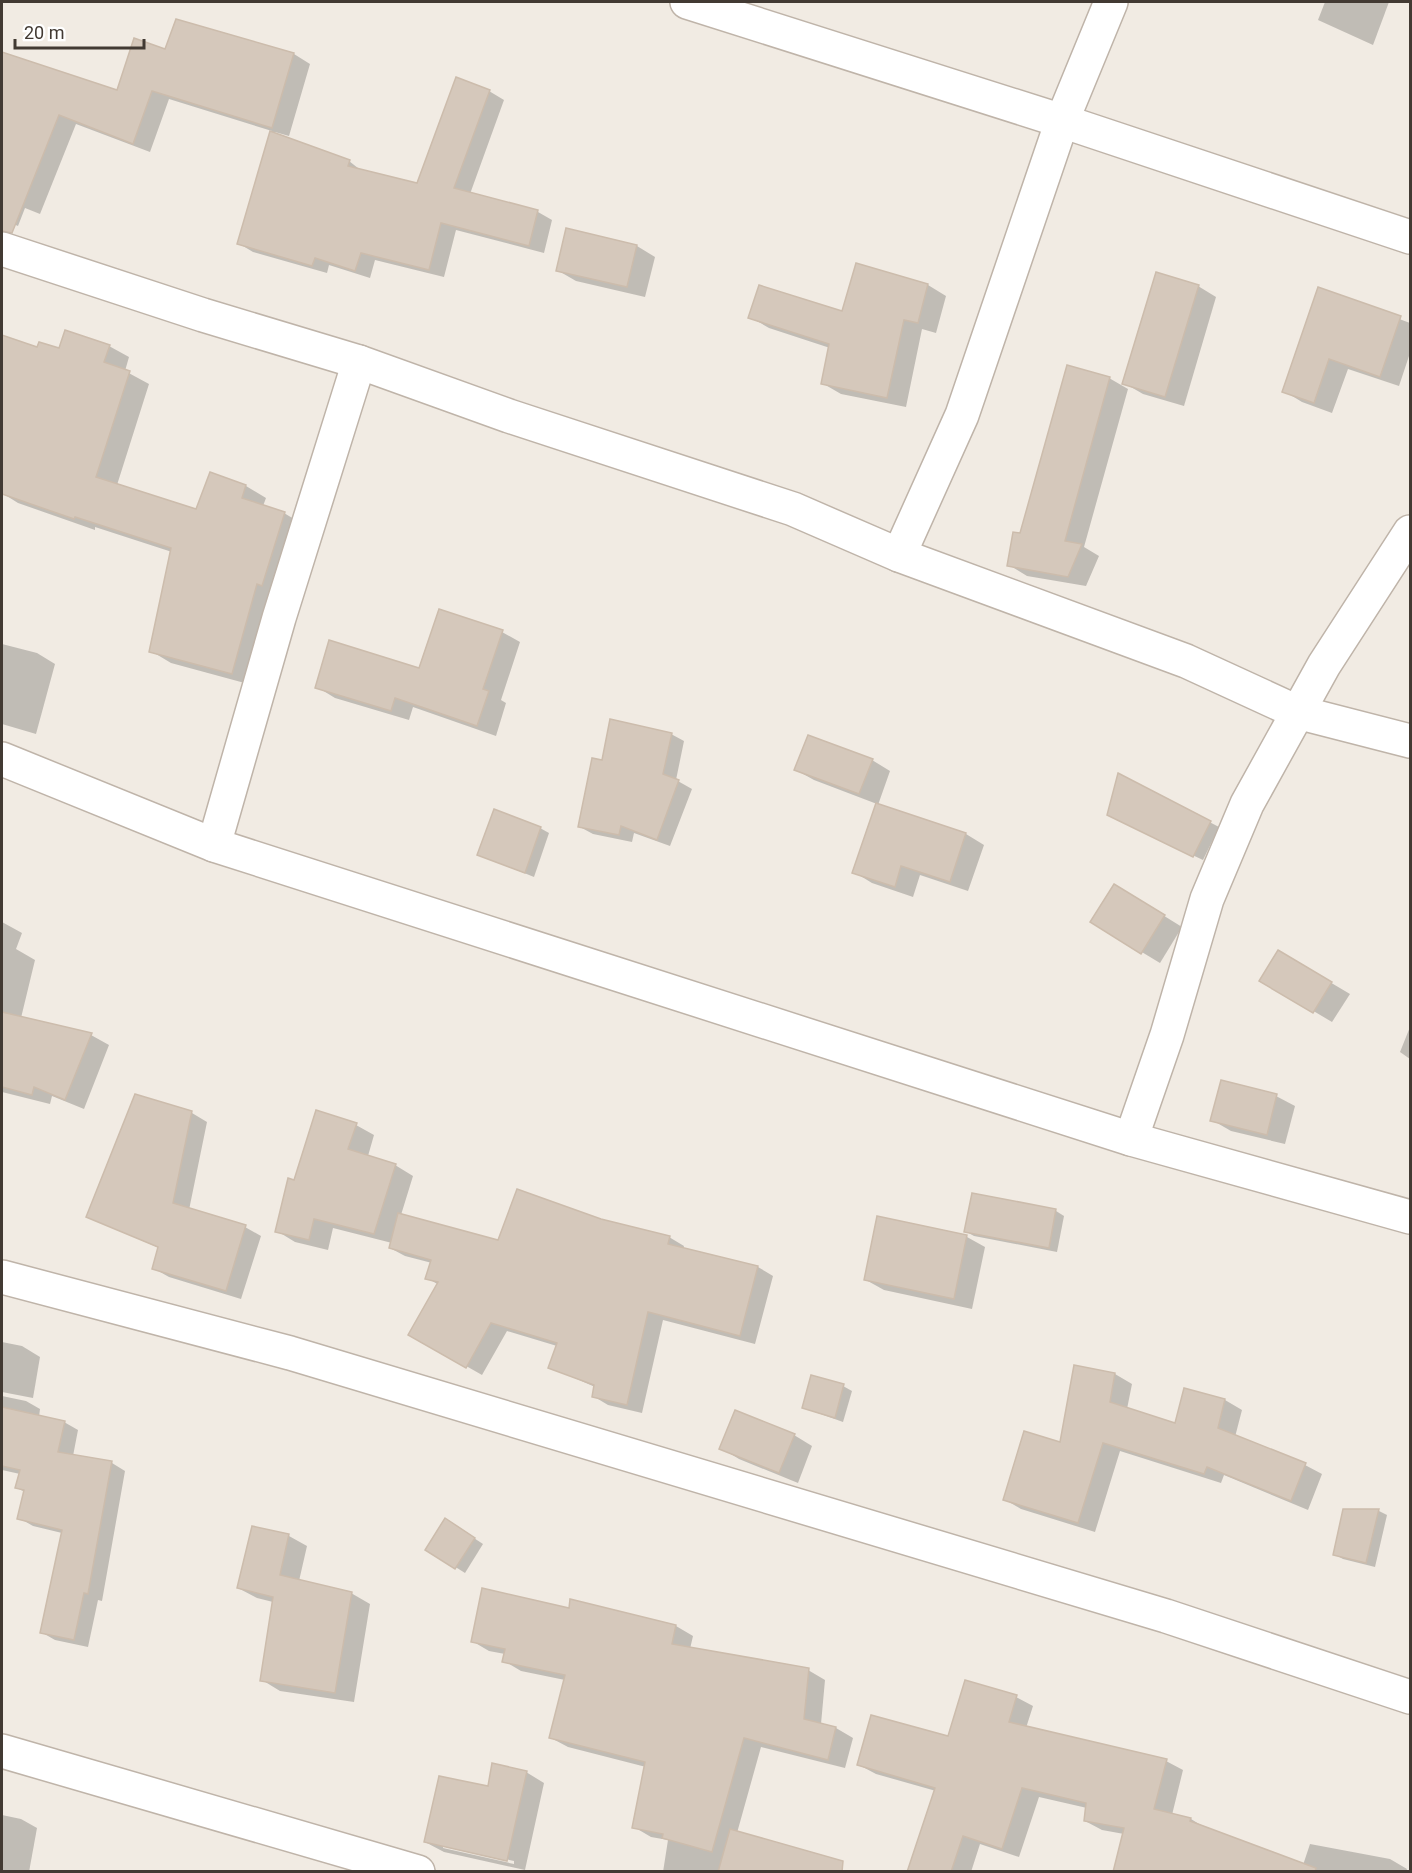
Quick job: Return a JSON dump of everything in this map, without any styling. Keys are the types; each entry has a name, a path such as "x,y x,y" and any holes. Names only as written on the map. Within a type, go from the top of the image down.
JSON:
{"street":[{"path":"687,2 1062,121 1410,237"},
{"path":"899,555 962,415 1062,121 1111,2"},
{"path":"2,249 203,315 359,362 508,416 793,510 899,555 1186,661 1297,712 1410,741"},
{"path":"214,845 279,618 359,362"},
{"path":"1131,1139 1167,1035 1207,899 1247,804 1297,712 1410,532"},
{"path":"2,759 214,845 1131,1139 1410,1217"},
{"path":"2,1277 290,1353 1166,1616 1410,1697"},
{"path":"2,1751 418,1872"}],"building":[{"path":"176,19 294,53 272,128 152,91 133,144 59,115 12,233 2,231 2,52 117,90 134,38 165,49"},
{"path":"456,77 490,90 454,188 538,210 529,246 441,223 429,270 361,253 355,271 315,258 312,266 237,244 270,131 350,160 348,166 417,183"},
{"path":"566,228 637,245 627,287 556,271"},
{"path":"856,263 928,284 918,323 904,320 887,398 821,384 829,344 748,318 759,285 842,311"},
{"path":"1156,272 1199,285 1165,397 1122,384"},
{"path":"1318,287 1401,316 1380,377 1329,359 1314,403 1282,392"},
{"path":"65,330 110,345 104,362 130,371 96,477 196,509 210,472 246,485 242,498 285,512 262,586 257,584 232,674 149,652 171,548 75,517 74,519 2,494 2,335 37,347 39,342 59,348"},
{"path":"1067,365 1110,377 1065,541 1082,544 1068,577 1007,566 1013,532 1020,533"},
{"path":"439,609 503,630 483,689 489,691 477,726 395,698 391,711 315,688 329,640 419,668"},
{"path":"610,719 672,733 663,774 679,780 657,840 621,826 619,835 578,827 592,758 602,760"},
{"path":"808,735 873,759 859,794 794,770"},
{"path":"1118,773 1211,821 1193,857 1107,815"},
{"path":"876,803 966,833 950,882 901,866 895,887 852,873"},
{"path":"494,809 541,827 525,873 477,855"},
{"path":"1114,884 1165,915 1141,954 1090,922"},
{"path":"1278,950 1332,982 1313,1013 1259,981"},
{"path":"2,1012 92,1033 65,1100 34,1087 32,1095 2,1087"},
{"path":"1221,1080 1277,1094 1267,1135 1210,1121"},
{"path":"135,1094 192,1111 173,1203 246,1225 226,1291 152,1269 158,1247 86,1217"},
{"path":"316,1110 357,1123 348,1149 396,1164 374,1234 314,1219 309,1240 275,1232 288,1178 294,1180"},
{"path":"517,1189 601,1219 670,1236 668,1244 758,1266 740,1336 648,1312 627,1405 592,1397 594,1385 548,1368 557,1343 491,1323 466,1368 408,1335 438,1282 425,1279 431,1260 389,1248 398,1213 498,1240"},
{"path":"972,1193 1056,1209 1049,1248 964,1232"},
{"path":"877,1216 967,1235 954,1299 864,1280"},
{"path":"1074,1365 1115,1373 1110,1402 1175,1423 1184,1388 1225,1399 1218,1428 1306,1463 1291,1501 1207,1467 1204,1474 1103,1443 1078,1523 1003,1500 1024,1431 1060,1442"},
{"path":"811,1375 844,1384 835,1418 802,1408"},
{"path":"2,1407 65,1421 58,1452 112,1461 88,1594 84,1593 74,1640 40,1633 62,1530 17,1519 24,1490 15,1488 20,1470 2,1466"},
{"path":"735,1410 795,1434 779,1473 719,1449"},
{"path":"1343,1509 1379,1509 1366,1563 1333,1555"},
{"path":"445,1518 475,1538 455,1569 425,1550"},
{"path":"252,1526 289,1534 280,1575 352,1592 335,1693 260,1681 273,1597 237,1588"},
{"path":"482,1588 569,1608 570,1599 676,1625 672,1644 809,1668 804,1719 836,1727 828,1760 744,1738 712,1852 662,1838 663,1834 632,1828 645,1762 549,1738 565,1675 502,1662 505,1649 471,1642"},
{"path":"965,1680 1017,1695 1009,1722 1167,1759 1154,1809 1191,1818 1190,1821 1316,1868 1315,1872 1113,1872 1124,1828 1084,1821 1086,1803 1022,1788 1002,1849 963,1836 951,1872 907,1872 935,1788 857,1765 871,1715 948,1736"},
{"path":"492,1763 527,1771 507,1861 424,1842 439,1776 488,1786"},
{"path":"730,1829 843,1861 842,1872 718,1872"}]}
